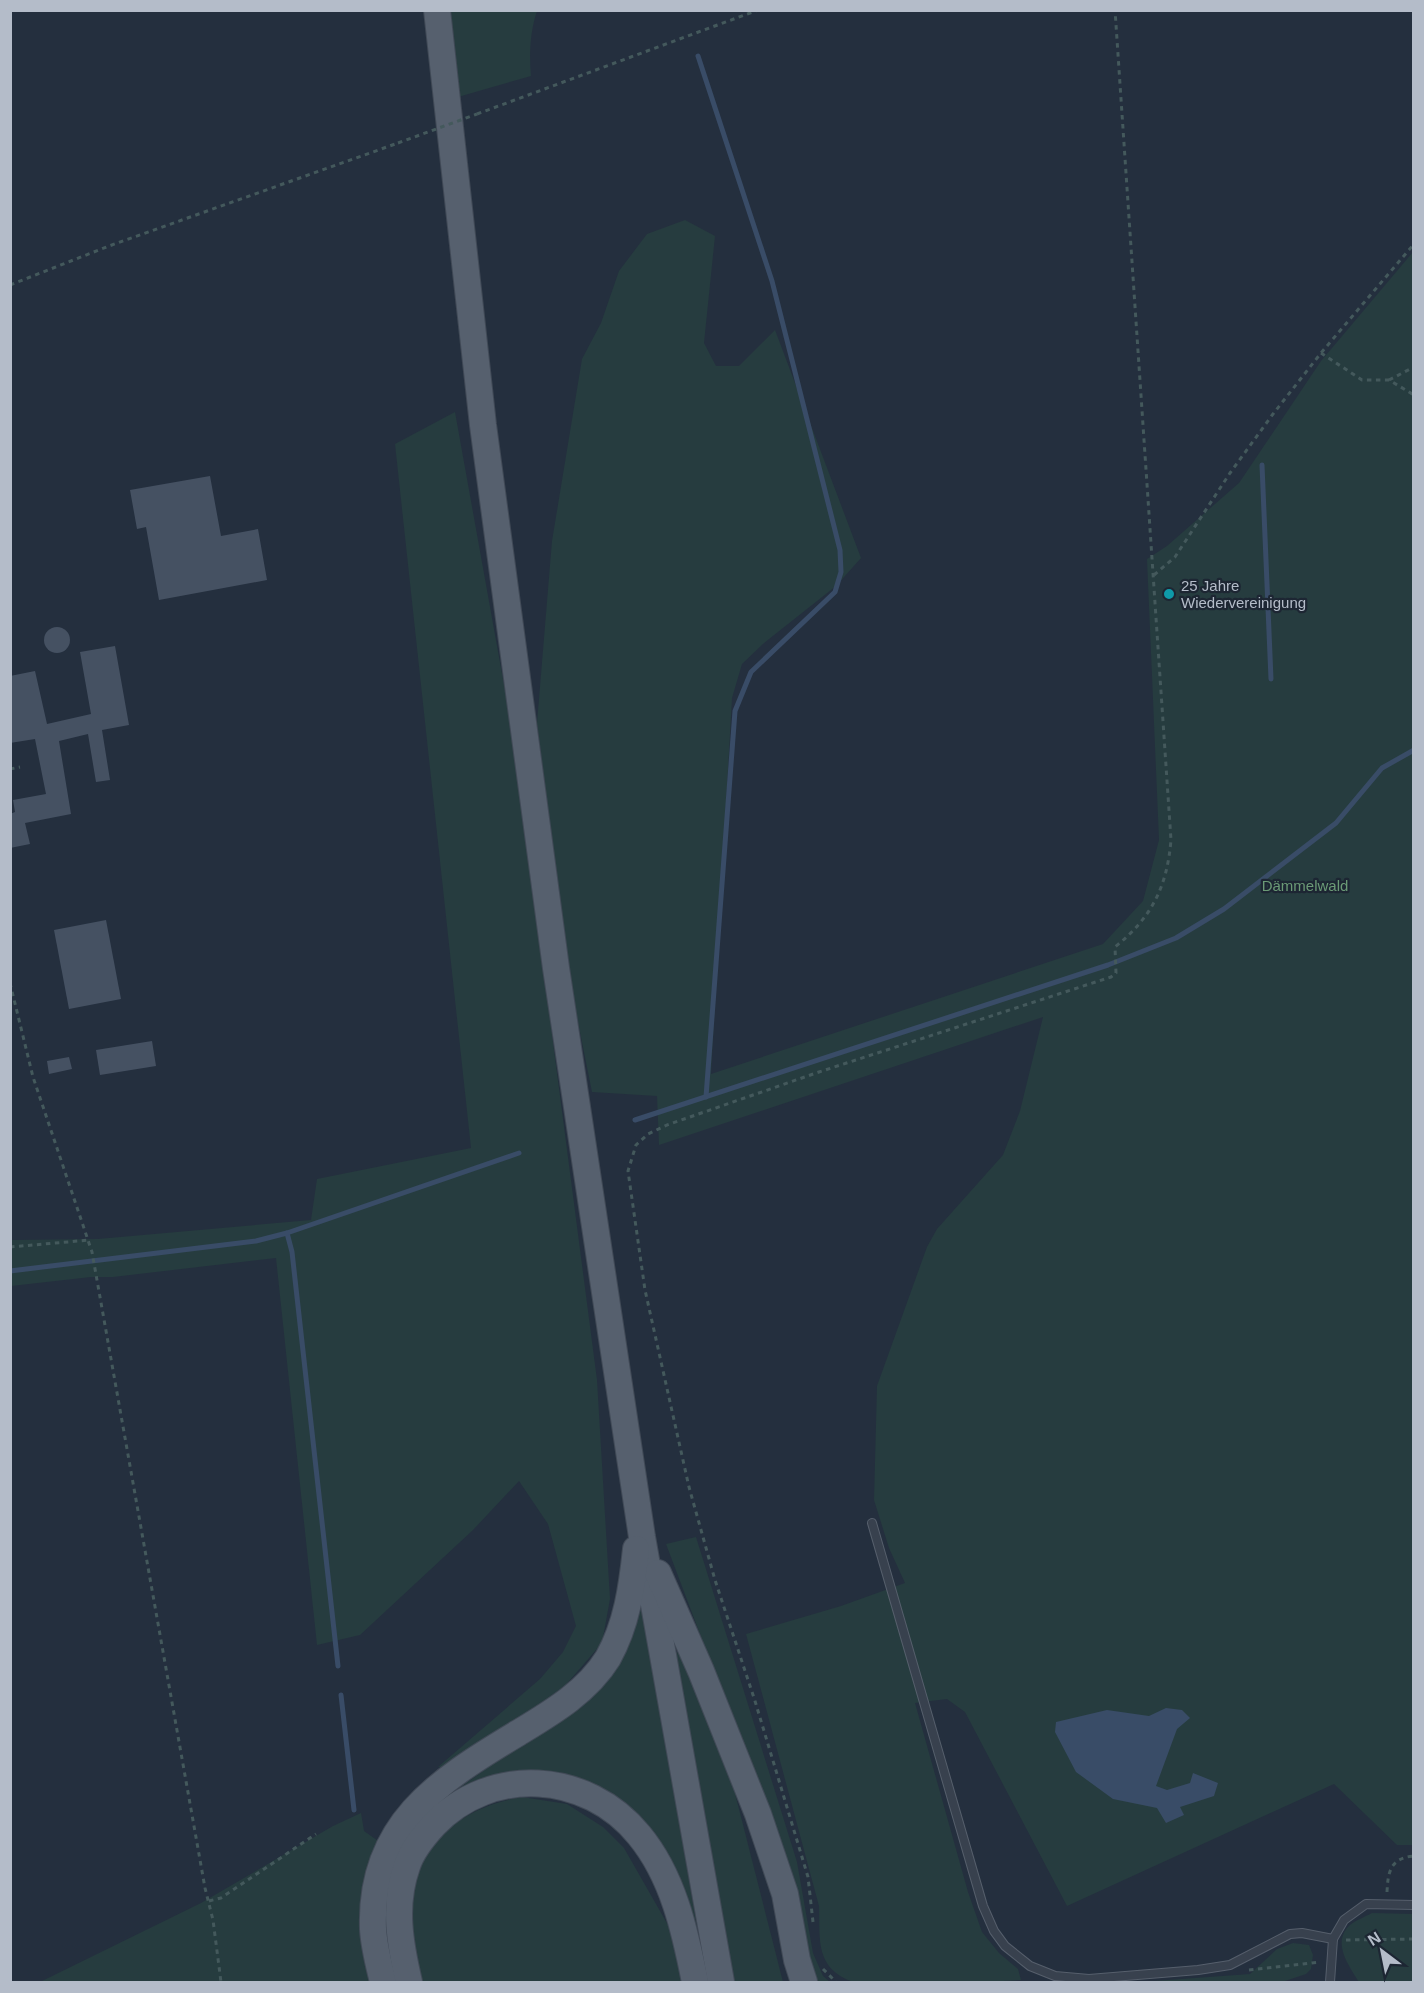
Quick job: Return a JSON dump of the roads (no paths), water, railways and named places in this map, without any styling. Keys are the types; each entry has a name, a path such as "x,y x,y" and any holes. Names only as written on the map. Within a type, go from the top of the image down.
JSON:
{"main road":[{"path":"436,10 482,414 556,968 641,1528 721,1983"},
{"path":"641,1528 702,1671 758,1814 785,1894 805,1972"},
{"path":"383,1983 373,1931 374,1899 381,1864 394,1835 419,1805 444,1782 575,1696 593,1677 607,1659 619,1635 628,1608 641,1528"},
{"path":"409,1983 400,1943 398,1916 406,1867 415,1847 446,1812 493,1788 523,1783 548,1784 576,1790 616,1812 639,1835 655,1858 671,1891 688,1949 695,1983"}],"lane":[{"path":"872,1523 982,1906 994,1932 1005,1946 1030,1966 1055,1976 1089,1979 1198,1970 1230,1965 1290,1934 1302,1933 1333,1940"},
{"path":"1330,1983 1333,1940 1344,1920 1366,1904 1413,1905"}],"water":[{"path":"1166,1708 1182,1710 1190,1718 1177,1729 1156,1786 1167,1790 1190,1783 1193,1773 1218,1783 1214,1796 1180,1807 1184,1815 1166,1823 1157,1808 1113,1799 1076,1772 1055,1732 1056,1722 1107,1710 1149,1716"}],"waterway":[{"path":"698,56 772,281 840,550 841,572 835,592 751,672 735,711 706,1097"},
{"path":"1262,465 1271,679"},
{"path":"635,1120 1108,965 1176,938 1224,909 1336,823 1382,768 1414,750"},
{"path":"10,1271 256,1241 287,1233 519,1153"},
{"path":"287,1233 292,1252 338,1666"},
{"path":"341,1695 354,1810"}],"place":[{"name":"25 Jahre Wiedervereinigung","path":"1169,594"}],"park label":[{"name":"Dämmelwald","path":"1305,885"}]}
